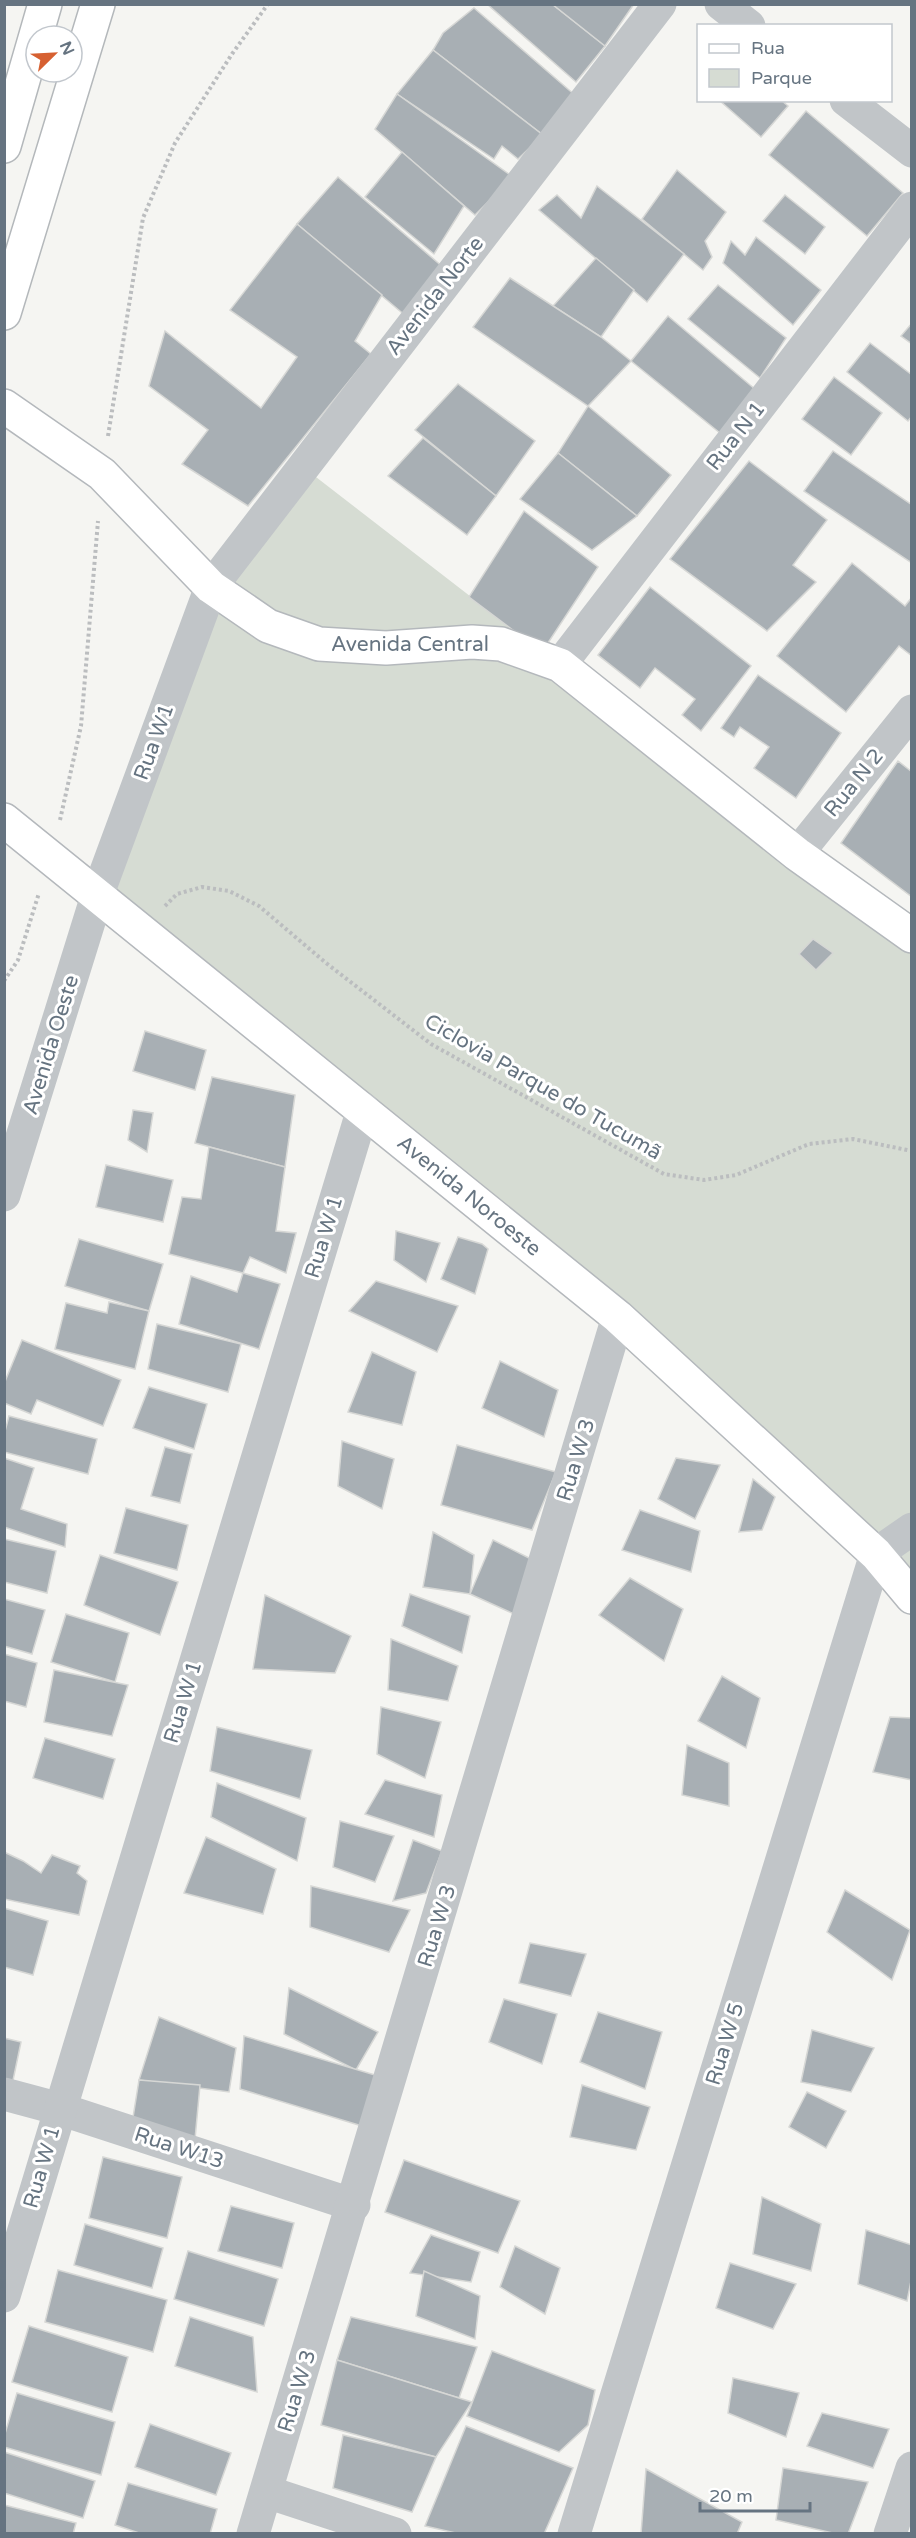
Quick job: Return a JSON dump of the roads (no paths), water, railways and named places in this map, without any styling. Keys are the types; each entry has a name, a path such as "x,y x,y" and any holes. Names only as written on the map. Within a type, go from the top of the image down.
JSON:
{"street":[{"path":"4,146 45,4"},
{"path":"4,313 98,4"},
{"name":"Avenida Norte","path":"211,587 660,4"},
{"path":"721,4 746,24"},
{"path":"849,102 912,151"},
{"name":"Rua N 1","path":"560,665 912,208"},
{"name":"Avenida Central","path":"4,406 102,474 211,587 268,626 319,644 386,648 472,642 501,644 560,665 797,854 912,936"},
{"name":"Rua W1","path":"97,896 211,587"},
{"name":"Rua N 2","path":"797,854 912,711"},
{"name":"Avenida Noroeste","path":"4,820 618,1317 876,1554 912,1597"},
{"name":"Avenida Oeste","path":"4,1195 97,896"},
{"name":"Rua W 1","path":"4,2296 363,1109"},
{"name":"Rua W 3","path":"254,2534 618,1317"},
{"path":"876,1554 912,1529"},
{"name":"Rua W 5","path":"574,2534 876,1554"},
{"name":"Rua W13","path":"4,2094 60,2109 354,2205"},
{"path":"890,2534 912,2468"},
{"path":"267,2492 395,2534"}]}
